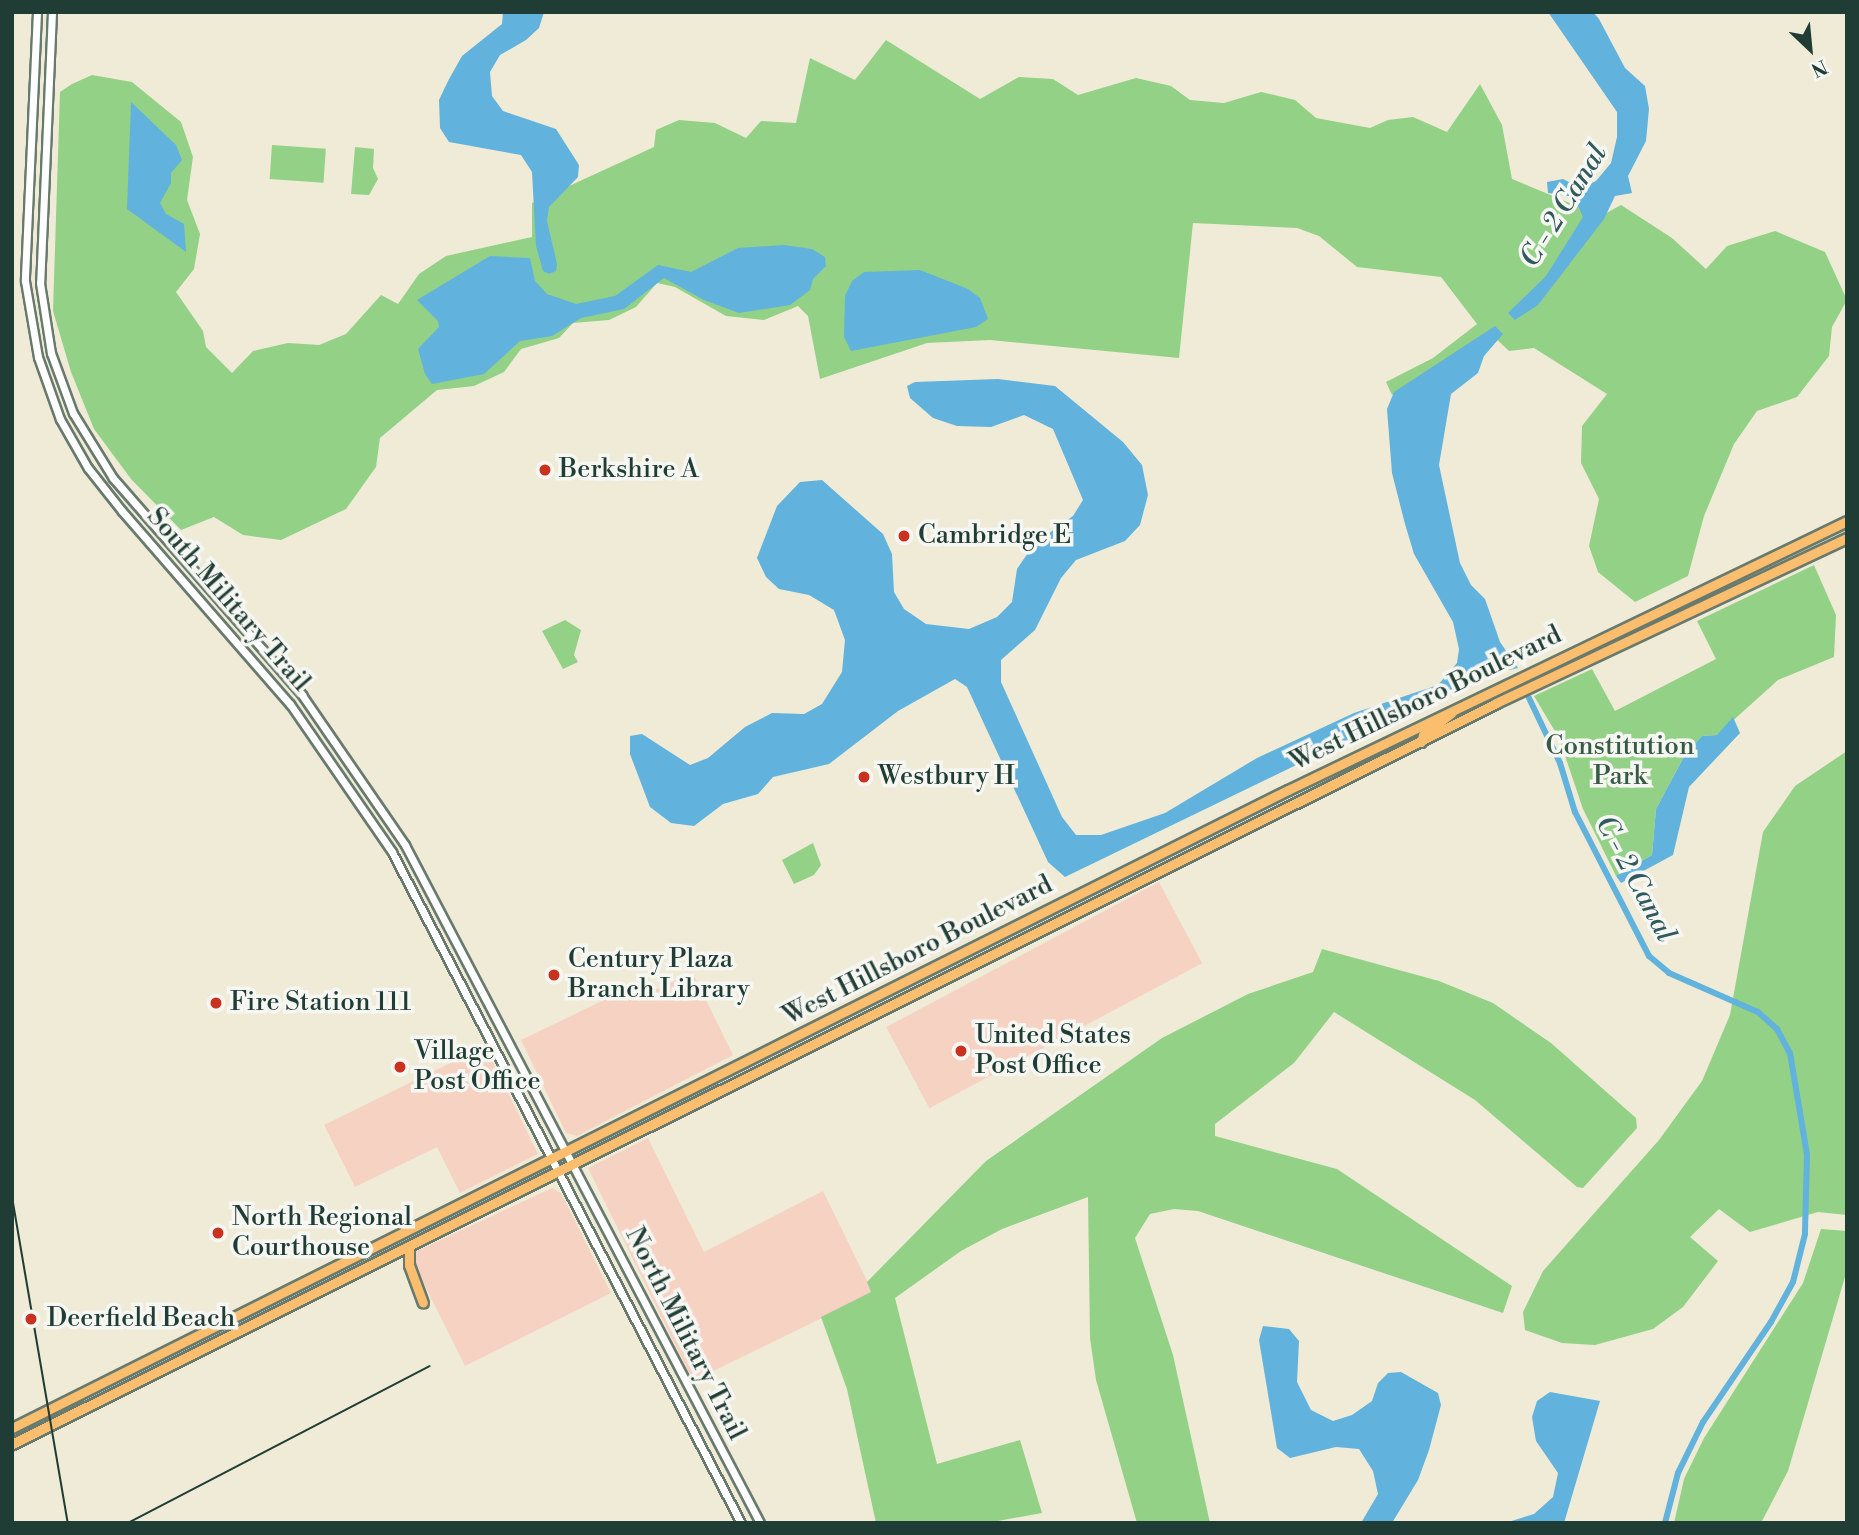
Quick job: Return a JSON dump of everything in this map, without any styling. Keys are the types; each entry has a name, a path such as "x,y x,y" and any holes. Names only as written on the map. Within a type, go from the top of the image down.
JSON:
{"main road":[{"name":"West Hillsboro Boulevard","path":"12,1428 972,947 1847,520"},
{"name":"West Hillsboro Boulevard","path":"12,1444 1422,742 1847,538"},
{"path":"1422,742 1423,735 1448,719 1451,711"},
{"path":"960,971 972,947"},
{"path":"944,979 950,959"},
{"path":"409,1246 409,1265 423,1303"},
{"path":"238,1331 251,1310"},
{"path":"120,1390 124,1378 137,1367"}],"street":[{"name":"South Military Trail","path":"37,12 26,282 38,357 60,419 102,485 258,663 356,794 427,913 559,1172"},
{"name":"South Military Trail","path":"52,12 40,282 51,353 73,413 113,478 271,655 368,786 442,909 573,1165"},
{"name":"North Military Trail","path":"573,1165 760,1523"},
{"name":"North Military Trail","path":"559,1172 741,1523"}],"shaded area":[{"path":"1159,882 1202,963 929,1108 886,1027"},
{"path":"692,972 733,1055 577,1136 566,1133 521,1040 627,989 634,1000"},
{"path":"485,1046 538,1154 460,1193 437,1147 355,1187 324,1125"},
{"path":"648,1138 704,1252 823,1191 873,1293 693,1381 588,1168"},
{"path":"552,1188 561,1193 611,1293 465,1366 413,1262 415,1252"}],"green space":[{"path":"886,40 980,99 1019,77 1053,79 1078,95 1136,78 1171,86 1190,100 1224,103 1261,92 1295,100 1316,118 1370,128 1388,120 1413,117 1447,132 1480,84 1502,125 1512,179 1601,216 1621,205 1672,238 1706,269 1727,246 1775,231 1825,252 1847,300 1832,327 1829,356 1797,397 1757,411 1734,444 1704,516 1688,576 1635,602 1598,572 1589,546 1599,499 1581,463 1582,426 1607,394 1534,348 1509,351 1488,331 1392,395 1386,382 1433,358 1477,324 1441,277 1357,267 1319,236 1297,228 1193,223 1179,358 990,340 927,343 820,379 808,316 798,306 764,320 726,316 675,287 657,283 636,307 609,320 573,323 559,338 521,349 504,372 474,386 437,390 380,438 376,467 346,509 281,540 243,535 214,517 181,530 131,479 94,429 71,372 53,311 60,92 72,84 92,75 132,82 181,122 193,157 187,200 200,234 194,269 176,292 203,331 206,347 232,373 253,351 288,343 319,345 346,334 381,295 398,304 419,274 446,256 532,237 532,203 654,147 656,130 679,120 715,123 746,138 761,121 796,123 810,58 855,80"},
{"path":"272,145 326,149 323,183 270,179"},
{"path":"355,147 374,149 373,168 378,179 369,195 351,194"},
{"name":"Constitution Park","path":"1814,565 1836,615 1834,657 1778,680 1717,735 1702,736 1685,755 1656,809 1652,855 1616,876 1583,809 1559,738 1534,696 1592,669 1615,711 1716,659 1697,621"},
{"path":"565,620 581,630 574,655 578,662 563,669 542,631"},
{"path":"1847,751 1847,1215 1818,1212 1750,1232 1719,1209 1690,1237 1718,1261 1683,1307 1653,1329 1595,1345 1562,1343 1525,1330 1523,1312 1543,1271 1659,1140 1702,1081 1730,1015 1763,832 1795,786"},
{"path":"813,843 821,865 814,875 794,884 782,860"},
{"path":"1322,949 1439,981 1493,1003 1551,1043 1636,1118 1637,1128 1583,1188 1577,1187 1475,1100 1334,1012 1294,1063 1215,1124 1215,1136 1337,1169 1512,1286 1503,1313 1198,1211 1174,1209 1150,1214 1135,1238 1173,1355 1210,1523 1137,1523 1096,1380 1090,1338 1088,1197 1002,1229 961,1251 895,1298 937,1464 1020,1440 1042,1513 987,1523 876,1523 847,1389 821,1317 871,1292 867,1282 986,1161 1162,1038 1248,994 1313,972"},
{"path":"1821,1229 1847,1231 1847,1270 1788,1471 1761,1523 1674,1523 1684,1479 1704,1438 1803,1283"}],"water":[{"path":"503,12 544,12 539,28 526,40 500,55 490,72 492,96 503,111 556,129 579,165 578,177 549,207 547,221 557,264 556,271 549,274 543,271 536,246 532,172 521,155 449,142 440,128 439,100 448,81 462,56 502,24"},
{"path":"1548,12 1593,12 1599,19 1625,68 1645,86 1649,109 1646,141 1628,176 1632,193 1615,196 1604,219 1538,305 1515,320 1508,313 1546,276 1583,217 1574,197 1548,193 1547,182 1563,179 1581,188 1596,181 1611,163 1617,137 1617,112"},
{"path":"131,102 176,145 182,160 171,173 171,183 160,203 166,214 184,224 186,252 127,209"},
{"path":"784,245 812,249 825,257 826,266 813,279 810,290 790,305 739,313 704,300 664,278 624,309 581,318 552,336 520,341 484,374 432,384 425,374 418,349 439,327 438,321 417,300 490,256 530,258 535,281 547,294 576,304 615,296 658,265 691,272 738,248"},
{"path":"920,270 968,289 980,298 988,319 976,327 851,351 844,337 845,296 852,281 864,272"},
{"path":"1495,326 1503,334 1484,356 1478,373 1451,394 1439,465 1460,563 1471,585 1485,599 1500,642 1518,668 1478,677 1065,877 1048,862 967,687 955,679 898,711 829,764 773,777 758,794 723,804 694,826 671,823 650,807 630,754 630,736 642,734 690,765 708,758 745,727 772,713 804,714 822,704 842,672 845,640 834,610 809,595 779,589 766,577 757,558 777,506 800,482 822,480 883,534 892,554 894,592 904,609 926,624 969,629 997,617 1012,602 1017,569 1034,544 1073,516 1083,500 1053,429 1024,415 991,427 957,426 933,418 910,398 907,386 915,382 998,379 1055,386 1123,442 1142,465 1148,495 1140,525 1125,541 1076,560 1061,578 1035,630 1001,660 1001,682 1062,817 1076,835 1101,835 1165,813 1257,758 1354,713 1438,685 1457,663 1459,649 1453,622 1414,554 1405,524 1392,473 1387,409 1394,392"},
{"path":"1733,717 1740,733 1689,787 1673,855 1621,883 1616,876 1652,855 1656,809 1685,755 1702,736 1717,735"},
{"path":"1263,1326 1289,1329 1299,1341 1297,1382 1311,1410 1333,1421 1352,1415 1372,1401 1378,1383 1388,1373 1401,1372 1438,1393 1441,1405 1429,1450 1418,1480 1392,1523 1361,1523 1378,1494 1373,1471 1359,1449 1336,1447 1290,1458 1277,1448 1259,1340"},
{"path":"1550,1392 1600,1401 1564,1523 1505,1523 1534,1514 1553,1497 1558,1473 1536,1441 1532,1417 1537,1401"}],"waterway":[{"name":"C - 2 Canal","path":"1529,698 1560,763 1575,812 1649,956 1669,973 1758,1012 1777,1029 1790,1053 1807,1155 1805,1234 1793,1282 1771,1322 1703,1422 1678,1473 1665,1523"}],"railway":[{"path":"12,1197 68,1523"},
{"path":"128,1523 430,1366"}],"place":[{"name":"Berkshire A","path":"545,470"},
{"name":"Cambridge E","path":"904,536"},
{"name":"Westbury H","path":"864,777"},
{"name":"Century Plaza Branch Library","path":"554,975"},
{"name":"Fire Station 111","path":"216,1003"},
{"name":"United States Post Office","path":"961,1051"},
{"name":"Village Post Office","path":"400,1067"},
{"name":"North Regional Courthouse","path":"218,1233"},
{"name":"Deerfield Beach","path":"31,1319"}]}
